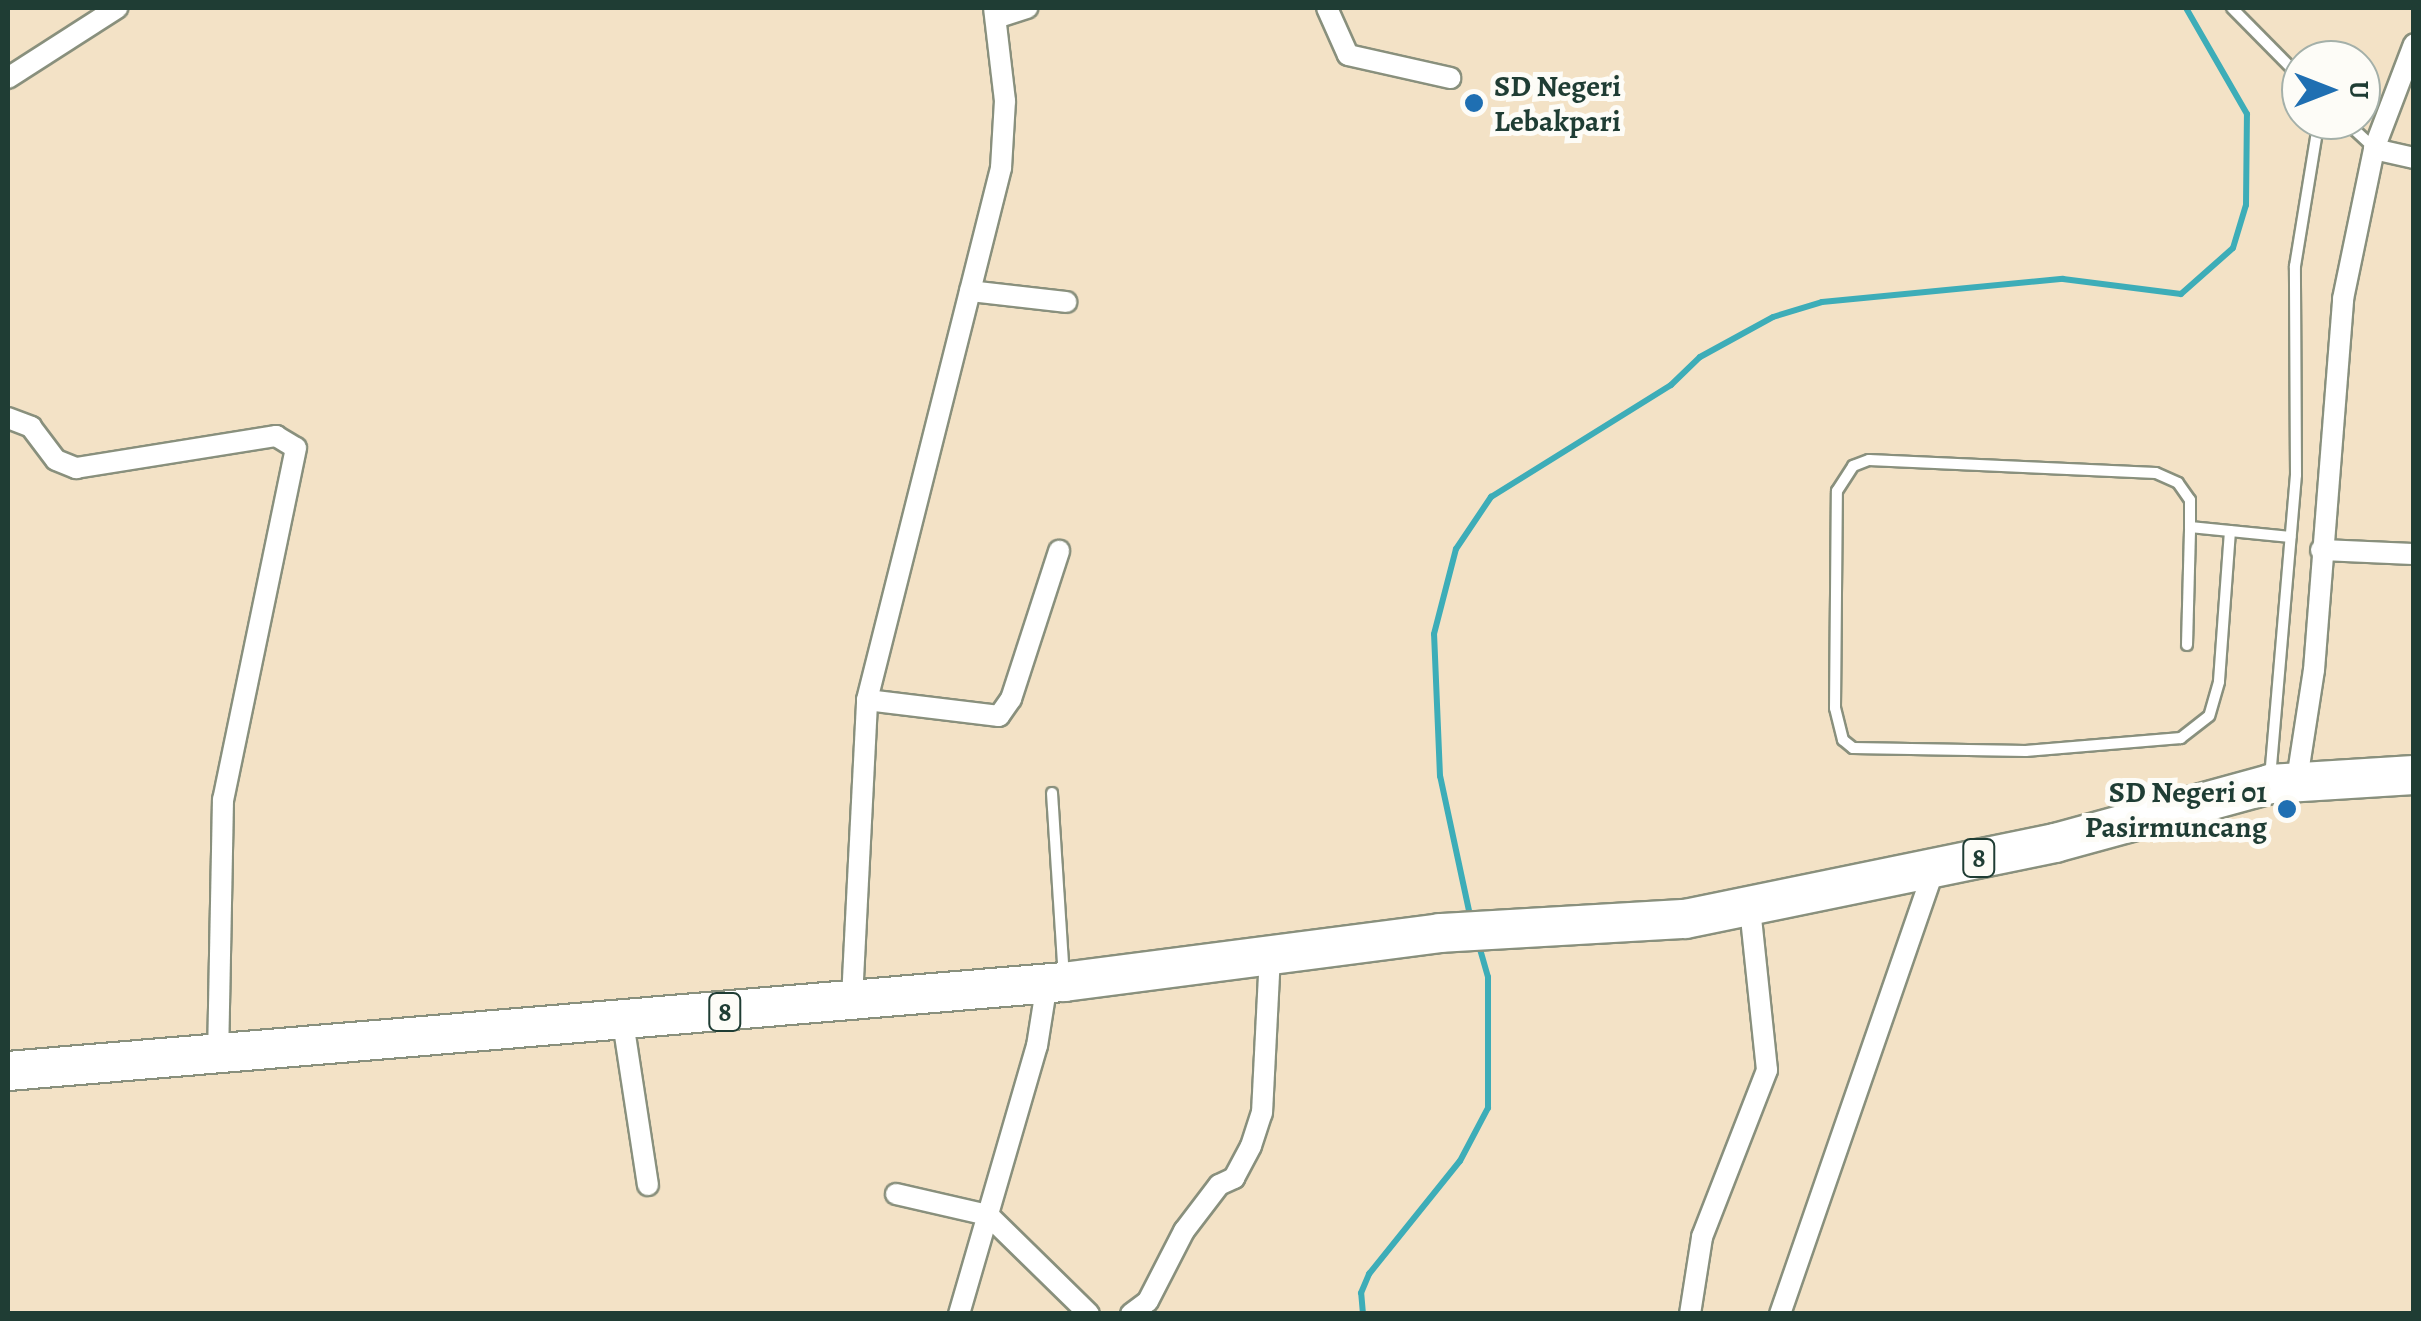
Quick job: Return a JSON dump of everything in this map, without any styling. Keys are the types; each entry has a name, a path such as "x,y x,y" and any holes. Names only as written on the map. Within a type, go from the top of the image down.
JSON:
{"highway":[{"name":"8","path":"8,1070 624,1022 1056,982 1440,933 1750,909 2054,843 2283,785 2414,776"}],"street":[{"path":"8,78 116,8"},
{"path":"852,999 867,700 1004,147 995,13 1027,8"},
{"path":"1327,8 1348,55 1450,78"},
{"path":"2283,785 2314,670 2343,299 2374,148 2414,44"},
{"path":"2374,148 2414,158"},
{"path":"970,291 1066,302"},
{"path":"8,418 31,427 56,460 76,468 276,436 296,448 223,799 218,1052"},
{"path":"2321,550 2414,554"},
{"path":"867,700 999,716 1018,681 1059,552"},
{"path":"1780,1314 1935,867"},
{"path":"1690,1314 1702,1237 1768,1070 1750,909"},
{"path":"1130,1314 1148,1301 1184,1231 1209,1196 1234,1178 1251,1146 1262,1112 1270,955"},
{"path":"959,1314 1056,982"},
{"path":"624,1022 648,1186"},
{"path":"896,1194 988,1215 1089,1314"}],"lane":[{"path":"2232,8 2281,58"},
{"path":"2283,785 2294,266 2316,140"},
{"path":"2365,140 2374,148"},
{"path":"2188,645 2190,500 2178,483 2156,472 1869,460 1853,466 1837,490 1835,708 1844,740 1853,748 2026,752 2182,738 2209,716 2219,682 2230,531"},
{"path":"2190,527 2291,537"},
{"path":"1052,793 1056,982"}],"waterway":[{"path":"1471,920 1440,776 1434,634 1456,549 1491,497 1671,385 1700,357 1773,317 1822,302 2063,279 2181,294 2233,248 2246,205 2247,114 2186,8"},
{"path":"1363,1314 1361,1293 1369,1274 1460,1161 1488,1108 1488,977 1478,942"}],"place":[{"name":"SD Negeri Lebakpari","path":"1474,103"},
{"name":"SD Negeri 01 Pasirmuncang","path":"2287,809"}]}
